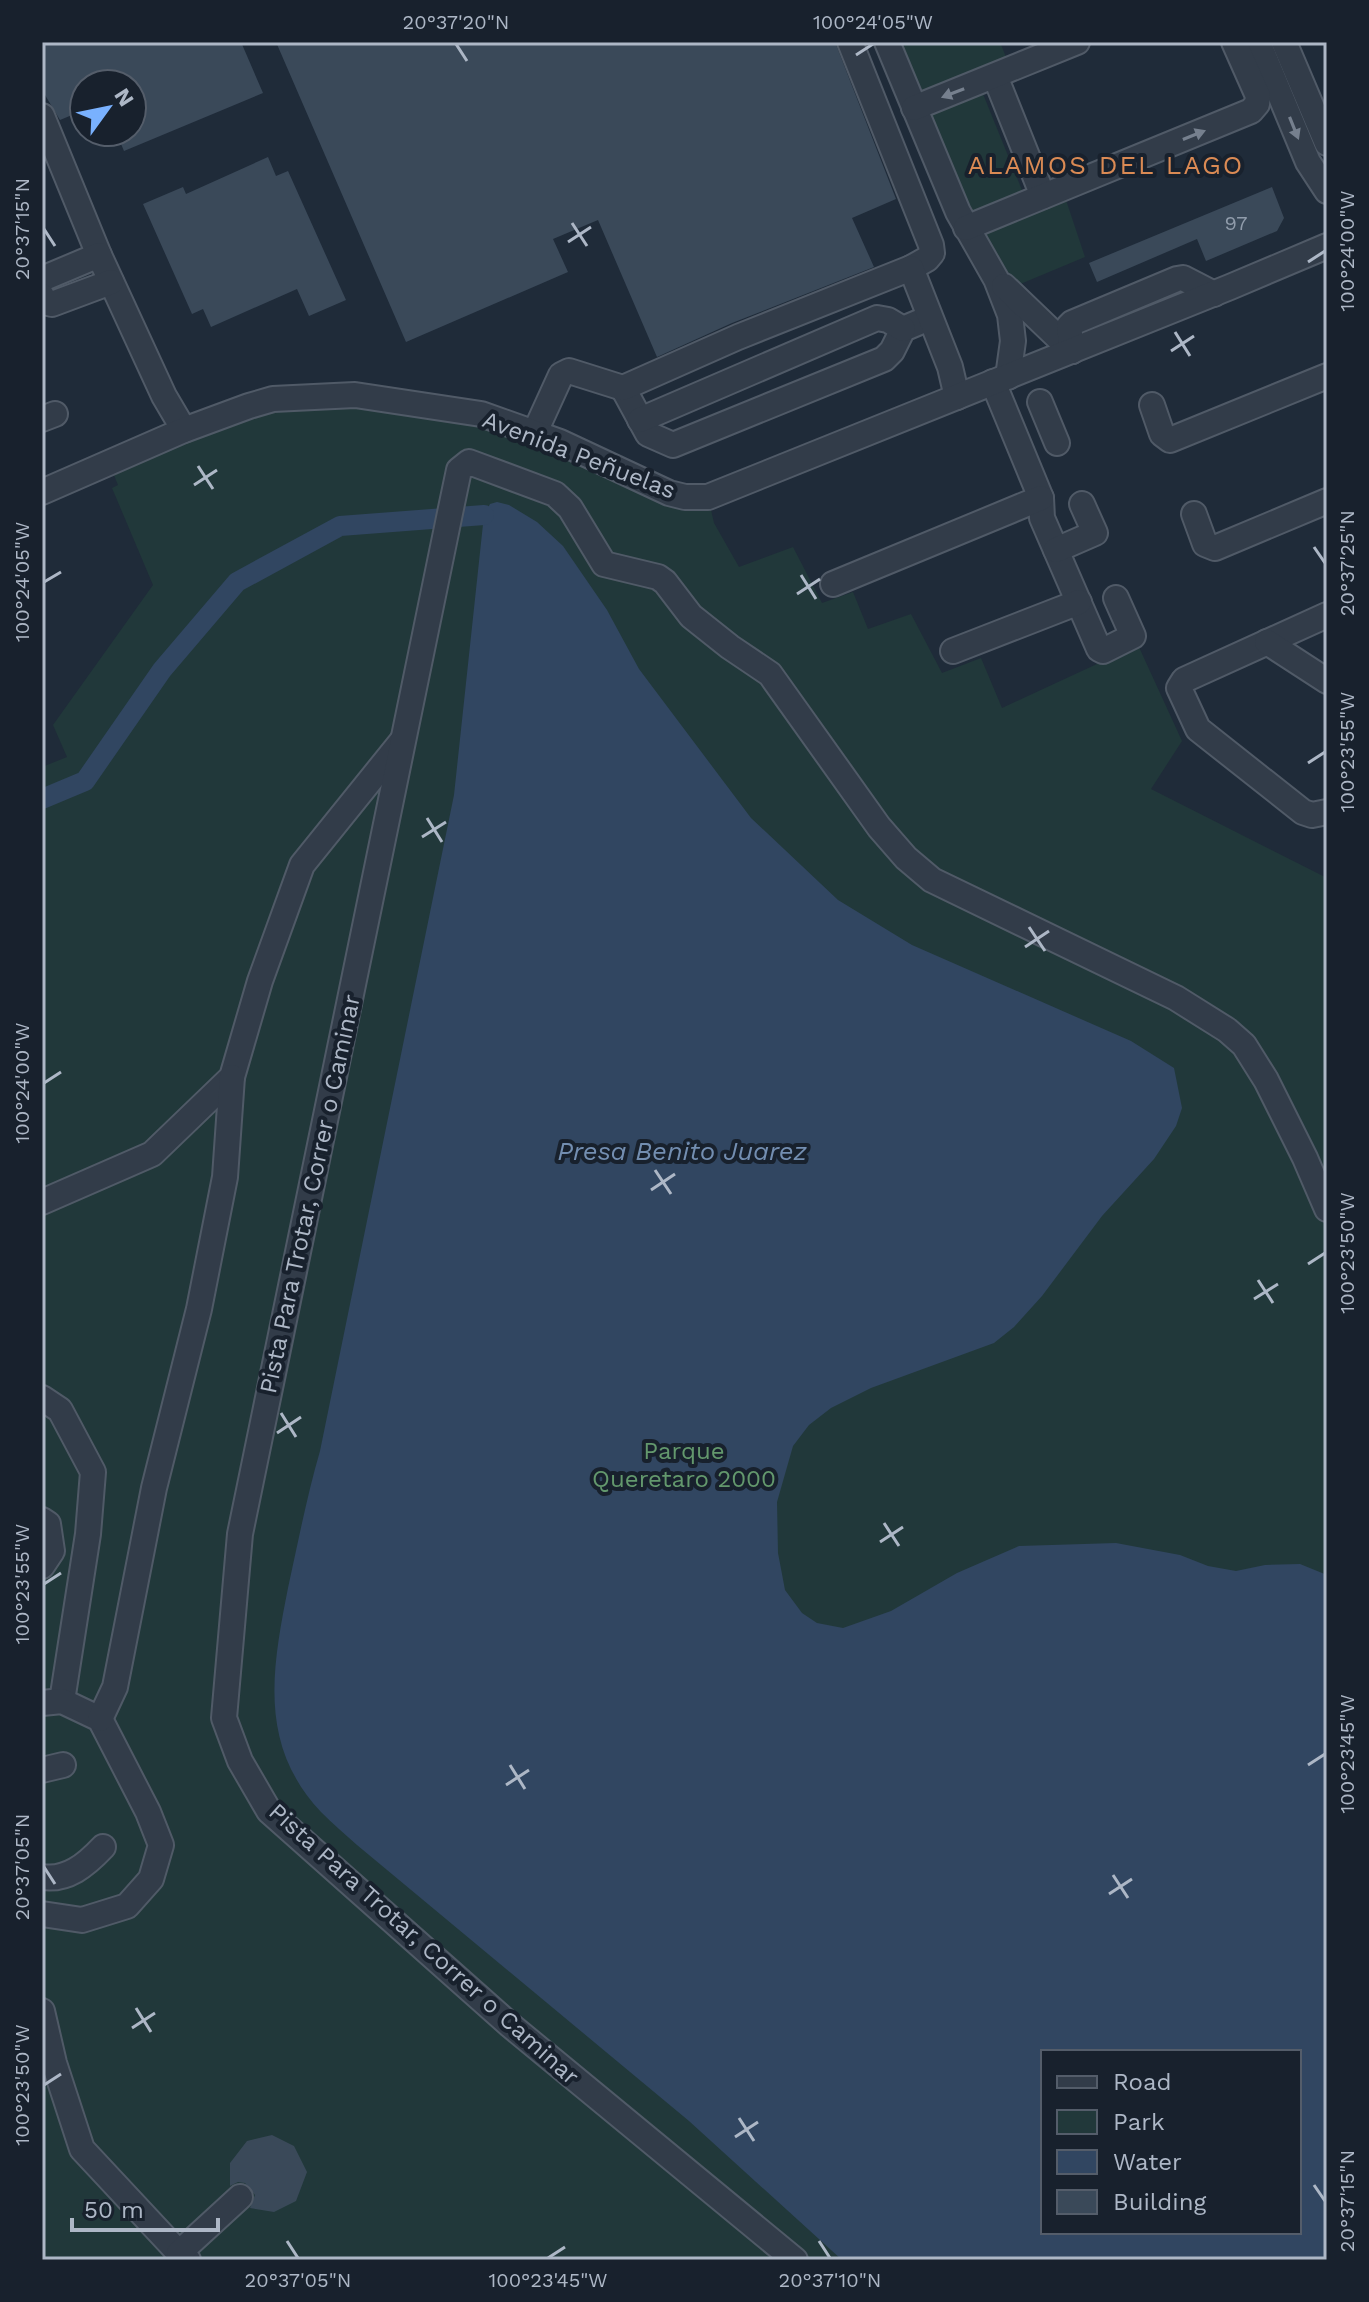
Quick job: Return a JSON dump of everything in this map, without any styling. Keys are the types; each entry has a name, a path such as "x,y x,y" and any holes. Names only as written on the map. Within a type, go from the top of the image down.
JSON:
{"street":[{"path":"535,432 561,375 569,371 623,388 738,337 911,268 932,253 850,42"},
{"path":"887,42 966,228 996,279 1010,315 1013,341 984,386"},
{"path":"914,108 1077,42"},
{"path":"966,228 1251,111 1257,104 1258,96 1234,42"},
{"path":"1258,42 1326,136"},
{"path":"1284,42 1287,80 1308,162 1327,191"},
{"path":"995,76 1043,196"},
{"path":"42,116 111,282 164,396 184,430"},
{"name":"Avenida Peñuelas","path":"42,492 184,430 273,399 355,395 481,414 535,432 669,493 708,497 1327,246"},
{"path":"42,279 99,255"},
{"path":"911,268 950,367 984,386 1020,449 1036,507"},
{"path":"996,279 1072,351"},
{"path":"42,296 44,302 52,304 111,282"},
{"path":"640,420 877,318 888,320 903,329"},
{"path":"623,388 648,434 673,445 884,359 892,351 903,329 929,318"},
{"path":"1152,405 1162,434 1170,440 1327,376"},
{"path":"984,386 1101,651 1133,636 1116,598"},
{"path":"1020,449 1055,439 1040,402"},
{"name":"Pista Para Trotar, Correr o Caminar","path":"795,2260 510,2025 269,1811 240,1761 224,1718 240,1534 459,470 469,462 555,494 570,508 600,560 608,566 662,580 691,616 770,674 879,827 906,858 932,880 1176,998 1227,1030 1244,1045 1266,1080 1327,1209"},
{"path":"1194,514 1205,544 1215,548 1327,501"},
{"path":"1056,550 1098,541 1082,504"},
{"path":"833,584 1036,507"},
{"path":"953,651 1079,602"},
{"path":"1327,615 1180,684 1179,688 1198,729 1303,812 1312,815 1327,812"},
{"path":"1267,642 1327,681"},
{"path":"100,1719 115,1687 154,1488 199,1309 225,1177 232,1077 260,981 302,865 404,739"},
{"path":"42,1202 152,1154 232,1077"},
{"path":"42,1398 60,1410 93,1472 88,1534 52,1702 100,1719 148,1812 161,1845 151,1879 127,1906 82,1920 42,1914"},
{"path":"42,1520 48,1524 52,1551 42,1566"},
{"path":"42,1877 56,1879 77,1869 87,1864 103,1847"},
{"path":"42,2011 54,2063 82,2149 183,2257 240,2197"}],"green space":[{"path":"889,42 1000,42 1010,67 915,107"},
{"path":"979,84 1024,195 966,215 921,112"},
{"path":"1063,191 1085,257 1018,285 973,230"},
{"name":"Parque Queretaro 2000","path":"355,395 481,414 708,497 714,523 739,567 793,547 822,603 853,592 868,629 911,614 942,673 981,658 1002,708 1138,645 1182,741 1151,789 1327,878 1327,2260 42,2260 42,767 67,757 53,725 153,585 112,488 118,485 109,463 182,426"}],"water":[{"name":"Presa Benito Juarez","path":"490,504 509,505 537,522 563,546 607,610 639,669 751,818 838,900 912,945 1131,1041 1174,1068 1182,1108 1176,1126 1154,1159 1102,1216 1042,1296 1014,1327 994,1343 871,1388 831,1408 809,1425 793,1446 777,1502 778,1553 785,1590 802,1613 817,1623 843,1628 891,1611 957,1573 1019,1546 1116,1543 1180,1555 1208,1566 1236,1571 1265,1565 1300,1564 1327,1575 1327,2260 842,2260 689,2121 339,1829 301,1786 287,1760 275,1705 282,1618 320,1451 454,795 484,515"}],"building":[{"path":"42,42 241,42 263,93 148,141 148,68 68,68 68,117 60,120 42,90"},
{"path":"276,42 835,42 896,199 852,218 874,267 732,323 657,357 598,220 553,239 568,272 406,342"},
{"path":"268,157 276,176 288,171 346,300 309,316 297,289 211,327 203,309 192,314 143,204 183,187 186,194"},
{"path":"1272,187 1284,218 1277,231 1206,261 1197,239 1097,282 1089,263"},
{"path":"272,2135 294,2146 307,2172 296,2201 274,2212 250,2208 255,2195 245,2183 230,2186 230,2163 247,2141"}],"waterway":[{"path":"42,799 85,781 162,670 237,582 340,526 484,515"}],"district":[{"name":"ALAMOS DEL LAGO","path":"1106,165"}]}
